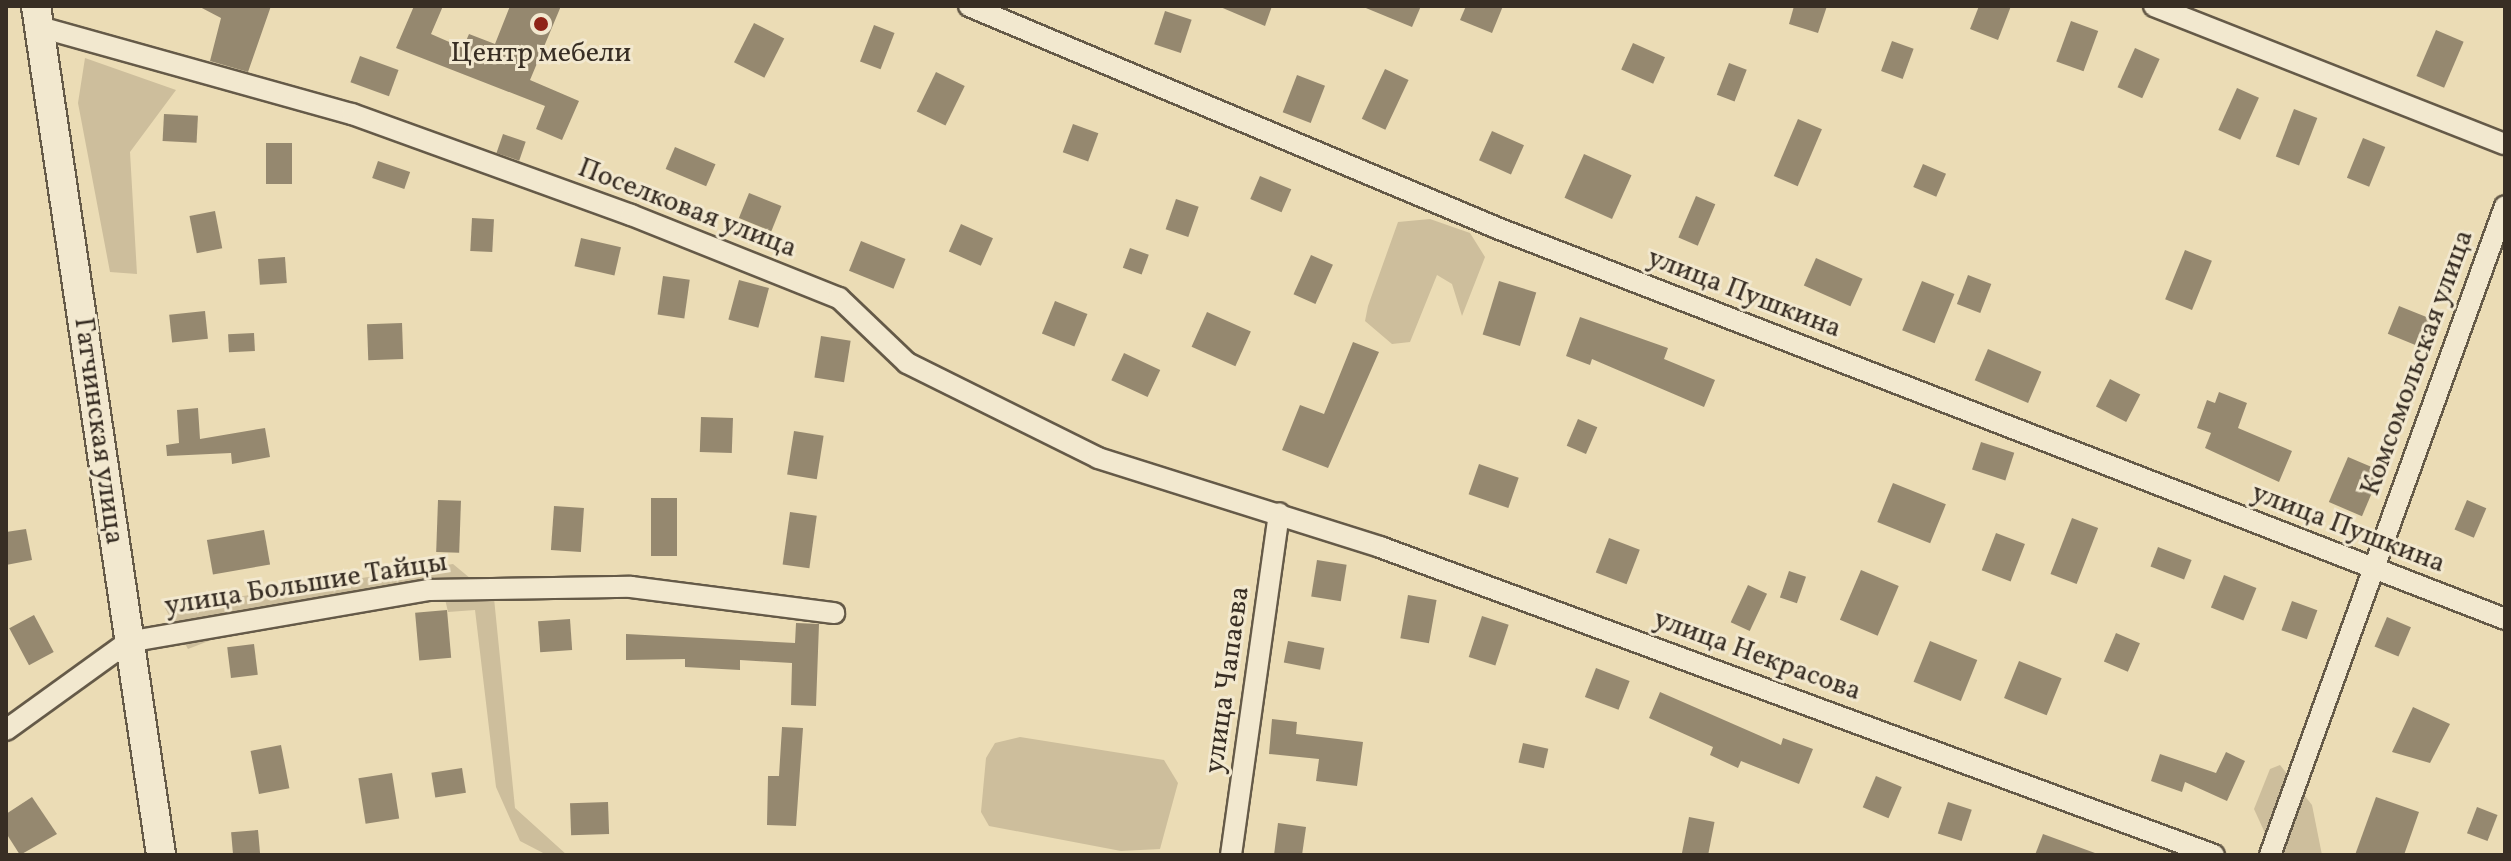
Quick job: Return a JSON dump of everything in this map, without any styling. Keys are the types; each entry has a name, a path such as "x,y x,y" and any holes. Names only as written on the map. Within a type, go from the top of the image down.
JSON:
{"main road":[{"name":"Гатчинская улица","path":"38,17 161,855"}],"street":[{"name":"улица Пушкина","path":"969,6 1497,228 2505,619"},
{"path":"2154,6 2505,144"},
{"name":"Поселковая улица","path":"38,17 352,114 631,215 839,298 907,363 1098,458 1279,513"},
{"name":"Комсомольская улица","path":"2270,855 2505,206"},
{"name":"улица Чапаева","path":"1231,855 1279,513"},
{"name":"улица Некрасова","path":"1279,513 2214,855"},
{"name":"улица Большие Тайцы","path":"6,730 128,642 430,590 631,587 834,613"}],"shaded area":[{"path":"85,58 176,90 130,152 137,274 110,272 78,103"},
{"path":"1430,219 1470,233 1485,257 1462,316 1452,284 1437,275 1410,342 1392,344 1365,321 1368,306 1398,222"},
{"path":"453,564 494,598 515,808 567,855 547,855 520,841 496,787 475,610 448,612 445,599 232,632 188,649 165,608"},
{"path":"1020,737 1164,760 1178,783 1160,849 1121,851 989,826 981,812 986,758 995,743"},
{"path":"2280,765 2312,805 2322,855 2275,855 2254,809 2270,769"}],"building":[{"path":"198,6 271,6 248,72 210,61 221,18"},
{"path":"414,6 443,6 431,34 463,48 469,34 495,44 510,6 561,6 530,80 579,101 562,140 536,129 545,106 396,48"},
{"path":"1218,6 1272,6 1265,26"},
{"path":"1361,6 1421,6 1412,27"},
{"path":"1466,6 1503,6 1492,33 1460,20"},
{"path":"1794,6 1827,6 1818,33 1789,24"},
{"path":"1979,6 2011,6 1998,40 1970,29"},
{"path":"1165,11 1192,20 1181,53 1154,44"},
{"path":"2071,21 2098,31 2084,71 2056,61"},
{"path":"754,23 784,38 764,78 734,62"},
{"path":"874,25 895,33 881,69 860,61"},
{"path":"2436,30 2464,42 2444,88 2416,76"},
{"path":"1892,41 1914,49 1903,79 1881,71"},
{"path":"1633,43 1665,57 1653,84 1621,69"},
{"path":"2135,48 2160,59 2142,98 2118,87"},
{"path":"360,56 399,70 389,96 350,82"},
{"path":"1729,63 1747,70 1735,102 1717,95"},
{"path":"1385,69 1409,80 1385,130 1362,119"},
{"path":"936,72 965,86 945,126 917,112"},
{"path":"1297,75 1325,86 1311,123 1283,112"},
{"path":"2237,88 2259,98 2240,140 2218,130"},
{"path":"2294,109 2317,118 2299,166 2276,157"},
{"path":"164,114 198,116 197,143 163,141"},
{"path":"1798,119 1822,129 1798,186 1774,176"},
{"path":"1073,124 1098,133 1088,161 1063,152"},
{"path":"1492,131 1524,145 1511,174 1479,160"},
{"path":"503,134 526,142 519,161 496,153"},
{"path":"2363,138 2385,147 2369,187 2347,178"},
{"path":"266,143 292,143 292,184 266,184"},
{"path":"675,147 716,164 706,186 666,169"},
{"path":"1584,154 1632,175 1612,219 1564,198"},
{"path":"378,161 410,172 404,189 372,178"},
{"path":"1923,164 1946,174 1936,197 1913,187"},
{"path":"1260,176 1291,189 1282,212 1250,199"},
{"path":"749,193 781,206 771,231 739,218"},
{"path":"1696,196 1715,204 1698,246 1678,237"},
{"path":"1176,199 1199,207 1188,237 1166,229"},
{"path":"215,211 222,248 197,253 189,216"},
{"path":"472,218 494,219 492,252 470,251"},
{"path":"961,224 993,238 981,266 949,251"},
{"path":"581,238 621,247 614,275 574,266"},
{"path":"861,241 906,259 894,289 849,271"},
{"path":"1130,248 1149,255 1142,275 1123,268"},
{"path":"2185,250 2212,261 2192,310 2165,299"},
{"path":"1311,255 1333,265 1315,304 1294,294"},
{"path":"285,257 287,283 260,285 258,259"},
{"path":"1816,258 1863,279 1850,306 1804,285"},
{"path":"1968,275 1991,284 1980,313 1957,304"},
{"path":"663,276 690,280 684,318 658,315"},
{"path":"739,280 769,288 758,328 728,320"},
{"path":"1499,281 1536,292 1520,346 1483,335"},
{"path":"1922,281 1954,294 1935,343 1902,330"},
{"path":"1055,301 1087,314 1074,347 1042,333"},
{"path":"2399,306 2437,321 2426,349 2388,334"},
{"path":"205,311 208,339 172,343 169,315"},
{"path":"1207,312 1251,332 1235,366 1192,347"},
{"path":"1580,317 1668,348 1664,359 1715,380 1704,407 1592,359 1590,365 1566,356"},
{"path":"402,323 403,359 368,360 367,324"},
{"path":"254,333 255,351 229,352 228,334"},
{"path":"821,336 851,341 844,382 814,377"},
{"path":"1353,342 1379,352 1328,468 1282,450 1300,405 1324,414"},
{"path":"1988,349 2041,372 2028,403 1975,380"},
{"path":"1124,353 1160,370 1148,397 1111,380"},
{"path":"2110,379 2140,394 2126,422 2096,407"},
{"path":"2219,392 2247,403 2238,428 2292,451 2279,482 2205,448 2211,433 2197,428 2207,400 2215,403"},
{"path":"198,408 200,439 265,428 270,457 232,464 231,453 167,456 166,445 179,443 177,410"},
{"path":"701,417 733,418 732,453 700,452"},
{"path":"1578,419 1597,427 1586,454 1567,446"},
{"path":"794,431 824,436 817,479 787,474"},
{"path":"1981,442 2014,453 2005,480 1972,470"},
{"path":"2348,457 2381,471 2362,516 2329,502"},
{"path":"1479,464 1519,478 1508,508 1469,494"},
{"path":"1893,483 1946,504 1930,543 1877,522"},
{"path":"651,498 677,498 677,556 651,556"},
{"path":"438,500 461,501 459,553 436,552"},
{"path":"2467,500 2486,508 2474,538 2454,529"},
{"path":"554,506 584,508 581,552 551,550"},
{"path":"790,512 817,516 809,568 783,564"},
{"path":"2072,518 2098,528 2077,584 2050,574"},
{"path":"26,529 32,560 6,565 6,532"},
{"path":"264,530 270,564 213,575 207,540"},
{"path":"1996,533 2025,544 2011,581 1982,570"},
{"path":"1609,538 1640,550 1627,584 1596,573"},
{"path":"2158,547 2192,560 2184,580 2150,567"},
{"path":"1317,560 1347,565 1341,601 1311,597"},
{"path":"1861,570 1899,586 1878,636 1840,620"},
{"path":"1789,571 1806,577 1797,603 1780,597"},
{"path":"2224,575 2256,588 2243,621 2211,607"},
{"path":"1748,585 1767,594 1750,631 1731,622"},
{"path":"1408,595 1437,600 1429,643 1400,638"},
{"path":"2292,601 2317,610 2307,639 2281,630"},
{"path":"447,610 451,658 419,661 415,613"},
{"path":"34,615 54,652 29,665 9,628"},
{"path":"1482,616 1509,625 1495,666 1469,657"},
{"path":"2387,617 2411,627 2398,657 2374,646"},
{"path":"570,619 572,650 540,652 538,621"},
{"path":"796,623 819,624 816,706 791,705 792,663 740,660 740,670 685,667 685,659 626,660 626,634 795,643"},
{"path":"2116,633 2140,643 2128,672 2104,662"},
{"path":"1288,641 1324,648 1320,670 1284,663"},
{"path":"1930,641 1977,660 1961,701 1914,682"},
{"path":"254,644 258,675 231,678 227,647"},
{"path":"2019,661 2062,678 2047,715 2004,698"},
{"path":"1596,668 1630,681 1618,710 1585,697"},
{"path":"1660,692 1781,745 1783,738 1813,749 1799,784 1741,761 1738,768 1710,755 1713,747 1649,718"},
{"path":"2413,707 2450,724 2430,763 2392,752"},
{"path":"1272,719 1297,722 1296,734 1363,742 1357,786 1316,781 1319,759 1269,754"},
{"path":"782,727 803,728 796,826 767,825 768,776 779,776"},
{"path":"1523,743 1548,749 1544,768 1519,762"},
{"path":"281,745 289,788 259,794 251,751"},
{"path":"2226,752 2245,761 2227,801 2185,782 2182,792 2151,781 2160,754 2216,773"},
{"path":"462,768 466,793 435,798 431,773"},
{"path":"392,773 399,818 366,824 358,778"},
{"path":"1876,776 1902,787 1888,818 1863,807"},
{"path":"32,797 57,834 20,855 6,833 6,814"},
{"path":"2376,797 2419,812 2404,855 2355,855"},
{"path":"608,802 609,834 571,835 570,803"},
{"path":"1948,802 1972,810 1962,841 1938,833"},
{"path":"2477,807 2498,815 2488,841 2467,833"},
{"path":"1689,817 1715,822 1708,855 1682,854"},
{"path":"1278,823 1306,827 1302,855 1274,855"},
{"path":"258,830 260,855 233,855 231,832"},
{"path":"2043,834 2095,853 2095,855 2035,855"}],"place":[{"name":"Центр мебели","path":"541,24"}]}
